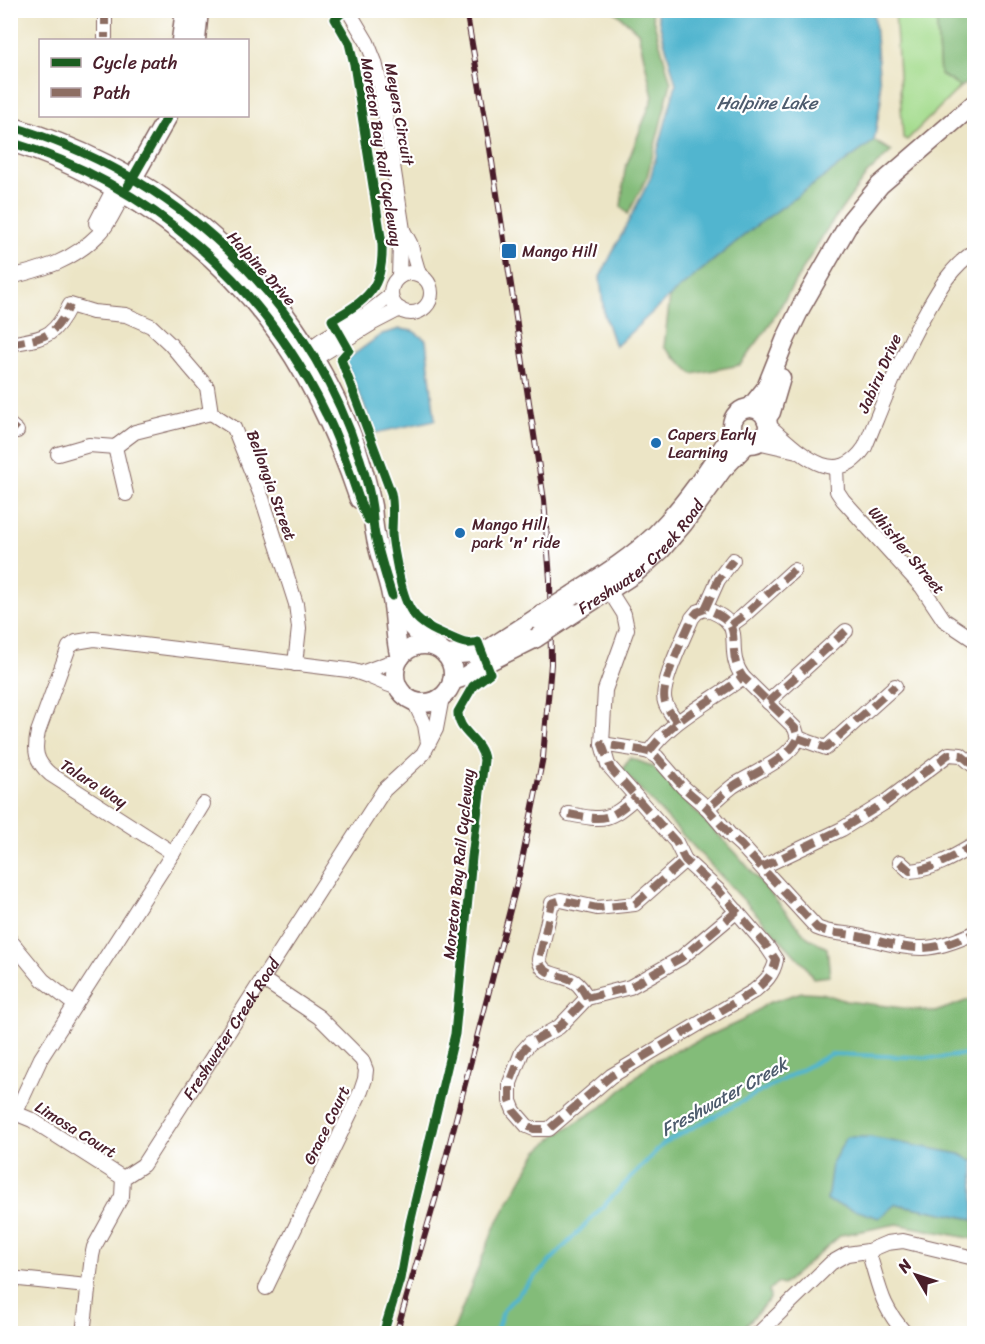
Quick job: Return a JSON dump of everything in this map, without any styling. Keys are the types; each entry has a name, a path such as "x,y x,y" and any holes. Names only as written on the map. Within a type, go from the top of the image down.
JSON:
{"main road":[{"path":"181,39 185,10"},
{"path":"196,39 199,10"},
{"path":"750,408 766,388 801,307 843,232 860,208 891,174 975,104"},
{"path":"767,422 760,411 750,408 742,410 734,417 733,432 738,440 752,443 765,435 776,392 801,326 856,229 886,192 975,116"},
{"path":"119,191 155,117"},
{"path":"128,174 167,117"},
{"name":"Halpine Drive","path":"10,126 71,146 128,174 181,209 235,257 271,297 305,358 347,423 360,460 372,506 375,533 392,596 398,660"},
{"name":"Halpine Drive","path":"10,142 61,160 119,191 168,222 222,266 305,358"},
{"name":"Freshwater Creek Road","path":"452,681 464,677 482,665 536,638 574,613 668,522 695,490 733,432"},
{"name":"Freshwater Creek Road","path":"446,655 484,652 574,594 634,574 661,550 684,524 722,470 752,443"},
{"name":"Halpine Drive","path":"392,596 404,617 429,645"},
{"path":"429,645 446,655 451,663 452,681 442,697 433,702 423,703 402,694 395,671 398,660 413,647 429,645"}],"street":[{"path":"105,10 105,38"},
{"name":"Meyers Circuit","path":"348,10 367,42 375,62 403,230 410,243 419,274"},
{"path":"10,277 62,263 77,253 89,242 119,191"},
{"name":"Meyers Circuit","path":"399,277 400,244 403,230"},
{"name":"Jabiru Drive","path":"836,467 850,463 865,447 911,339 952,270 975,252"},
{"path":"412,273 419,274 428,281 432,293 428,305 411,313 396,306 391,295 392,288 399,277 412,273"},
{"path":"305,358 391,295"},
{"path":"10,344 50,335 61,322 70,305 93,312 126,315 150,326 170,344 207,387 211,413 135,432 115,447 89,445 58,454"},
{"path":"305,358 400,309"},
{"name":"Bellongia Street","path":"211,413 234,428 262,498 296,604 299,628 295,664"},
{"path":"767,422 797,451 819,463 836,467"},
{"path":"752,443 797,451"},
{"path":"115,447 126,494"},
{"name":"Whistler Street","path":"836,467 837,491 843,500 921,587 944,620 975,640"},
{"path":"677,722 663,699 670,671 693,618 697,612 705,609 718,580 733,560"},
{"path":"730,625 794,570"},
{"path":"605,584 624,614 627,629 605,690 602,744 610,769 676,842 685,860 720,892 768,948 776,960 772,974 741,1000 611,1076 549,1129 534,1129 520,1119 510,1101 510,1083 515,1067 530,1043 559,1027 587,998 630,987 681,958 736,911"},
{"path":"705,609 725,619 730,625 734,639 733,659 736,668 795,728 798,738 792,748 733,786 707,808"},
{"path":"768,702 846,631"},
{"name":"Talara Way","path":"173,853 50,774 38,761 35,743 38,732 69,647 75,642 94,639 364,672 385,685 399,688"},
{"name":"Talara Way","path":"364,672 398,660"},
{"path":"649,752 663,734 677,722 719,696 743,677"},
{"path":"798,738 826,748 896,686"},
{"name":"Freshwater Creek Road","path":"123,1178 143,1165 374,804 393,780 420,758 436,729 442,697"},
{"path":"414,701 425,725 428,743"},
{"path":"602,744 649,752 663,763 707,808 730,836 762,867 812,924 824,932 856,936 920,950 950,945 975,933"},
{"path":"762,867 842,829 884,803 949,754 961,755 975,766"},
{"path":"569,814 594,819 607,818 619,812 636,797"},
{"path":"13,1112 41,1058 203,804"},
{"path":"900,862 910,871 918,871 929,868 975,845"},
{"path":"587,998 580,986 573,981 548,973 540,965 552,903 561,900 597,908 635,904 685,860"},
{"path":"10,940 43,980 75,1005"},
{"name":"Grace Court","path":"261,979 319,1017 362,1060 366,1070 361,1091 266,1288"},
{"name":"Limosa Court","path":"13,1112 32,1120 123,1178"},
{"path":"83,1334 87,1286 94,1247 120,1201 123,1178"},
{"path":"758,1334 835,1260 847,1254 868,1251 887,1243 903,1241 975,1258"},
{"path":"868,1251 884,1305 906,1334"},
{"path":"10,1278 87,1286"}],"green space":[{"path":"614,11 651,11 671,83 647,177 628,214 621,207 625,169 653,97 638,32"},
{"path":"895,11 936,11 940,74 960,87 907,140 903,138"},
{"path":"936,11 974,11 974,79 960,87 940,74"},
{"path":"874,141 892,151 867,174 825,232 767,329 740,365 693,374 664,347 670,296 753,228"},
{"path":"630,758 652,766 736,853 807,937 827,948 830,976 813,978 806,967 622,770"},
{"path":"802,992 822,993 846,1001 935,1012 974,998 974,1162 960,1154 896,1204 974,1219 974,1239 897,1224 841,1235 783,1285 777,1283 769,1290 770,1299 739,1333 452,1334 494,1228 537,1152 559,1133 606,1104 652,1062 741,1021 768,1003"}],"water":[{"name":"Halpine Lake","path":"656,11 874,11 881,100 874,141 753,228 670,296 615,347 604,314 600,277 650,179 676,84"},
{"path":"400,329 413,331 426,340 435,420 376,433 345,361 382,334"},
{"path":"847,1137 870,1137 960,1154 974,1162 974,1219 896,1204 879,1218 827,1201 832,1163"}],"waterway":[{"name":"Freshwater Creek","path":"495,1334 504,1309 664,1143 831,1054 938,1058 974,1053"}],"railway":[{"path":"396,1334 435,1200 519,875 543,757 551,664 550,579 544,500 487,129 466,10"}],"marked path":[{"path":"105,10 105,38"},
{"path":"10,344 47,335 58,324 70,305"},
{"path":"10,425 17,431"},
{"path":"705,609 718,580 733,560"},
{"path":"731,625 794,570"},
{"path":"677,722 665,702 666,685 692,618 697,612 705,609 728,622 732,629 734,656 743,677 795,728 798,738 787,753 733,786 707,808"},
{"path":"768,702 846,631"},
{"path":"649,752 669,729 743,677"},
{"path":"798,738 826,748 895,686"},
{"path":"737,911 681,958 630,987 587,998 559,1027 530,1043 522,1052 510,1083 510,1101 514,1111 527,1126 534,1129 549,1129 611,1076 754,991 768,978 776,960 768,948 720,892 685,860 676,842 611,769 602,744 649,752 657,757 817,928 916,948 941,945 974,933"},
{"path":"762,867 842,829 884,803 949,754 961,755 974,766"},
{"path":"569,814 591,818 606,817 619,811 636,797"},
{"path":"900,862 910,871 927,868 974,845"},
{"path":"587,998 575,982 548,972 541,965 539,959 552,903 561,900 597,908 635,904 685,860"}],"cycle path":[{"name":"Moreton Bay Rail Cycleway","path":"345,10 335,19 349,43 354,64 382,244 382,259 380,272 371,291 355,306 332,320 349,350 341,359 391,493 393,544 407,602 416,617 432,629 464,643 478,642 490,673 473,686 458,712 461,725 479,746 484,760 455,1034 410,1223 400,1279 383,1334"},
{"path":"128,186 167,117"},
{"path":"10,126 70,147 126,175 179,209 227,249 269,294 306,345 337,400 360,459 371,502 377,543 392,596"},
{"path":"10,142 61,160 109,184 155,212 197,245 235,282 270,323 300,367 333,428 368,520"}],"place":[{"name":"Mango Hill","path":"509,251"},
{"name":"Capers Early Learning","path":"656,443"},
{"name":"Mango Hill park 'n' ride","path":"460,533"}]}
